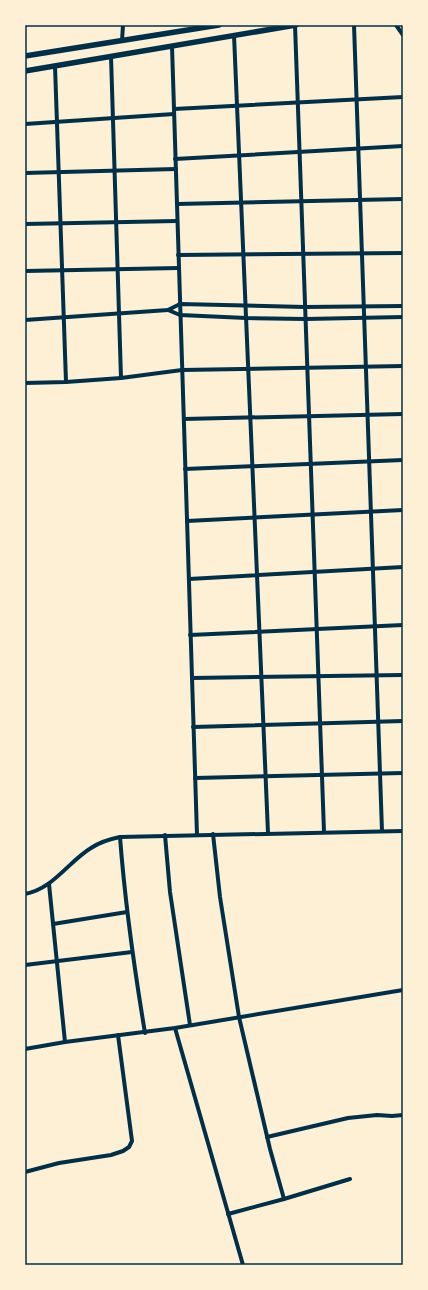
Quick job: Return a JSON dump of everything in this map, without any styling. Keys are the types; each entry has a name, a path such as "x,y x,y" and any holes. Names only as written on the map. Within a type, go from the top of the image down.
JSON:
{"street":[{"path":"122,41 123,25"},
{"path":"25,56 219,25"},
{"path":"25,71 296,25 324,832"},
{"path":"354,25 382,831"},
{"path":"396,25 403,36"},
{"path":"234,35 268,833"},
{"path":"172,46 197,834"},
{"path":"111,56 121,378"},
{"path":"55,66 66,382"},
{"path":"25,124 113,118 237,106 403,97"},
{"path":"175,159 403,146"},
{"path":"25,173 176,169"},
{"path":"177,204 403,199"},
{"path":"25,224 177,221"},
{"path":"178,255 403,253"},
{"path":"25,270 179,268"},
{"path":"25,320 168,310 180,304 305,307 403,306"},
{"path":"168,310 180,315 246,318 306,319 403,317"},
{"path":"25,383 121,378 182,370 403,366"},
{"path":"184,419 403,414"},
{"path":"185,469 403,460"},
{"path":"187,521 403,510"},
{"path":"189,579 403,567"},
{"path":"190,635 403,626"},
{"path":"192,678 403,675"},
{"path":"193,727 403,722"},
{"path":"195,778 403,773"},
{"path":"25,894 39,890 49,884 90,848 108,839 120,837 197,834 403,831"},
{"path":"213,834 220,897 239,1017 267,1137 284,1199"},
{"path":"165,835 170,892 190,1025"},
{"path":"120,837 132,952 145,1032"},
{"path":"49,884 65,1042"},
{"path":"53,924 127,912"},
{"path":"25,965 132,952"},
{"path":"25,1048 175,1028 403,990"},
{"path":"175,1028 243,1265"},
{"path":"25,1172 59,1163 111,1155 123,1151 129,1147 132,1140 118,1035"},
{"path":"267,1137 348,1118 377,1114 392,1116 403,1115"},
{"path":"228,1214 350,1179"}]}
